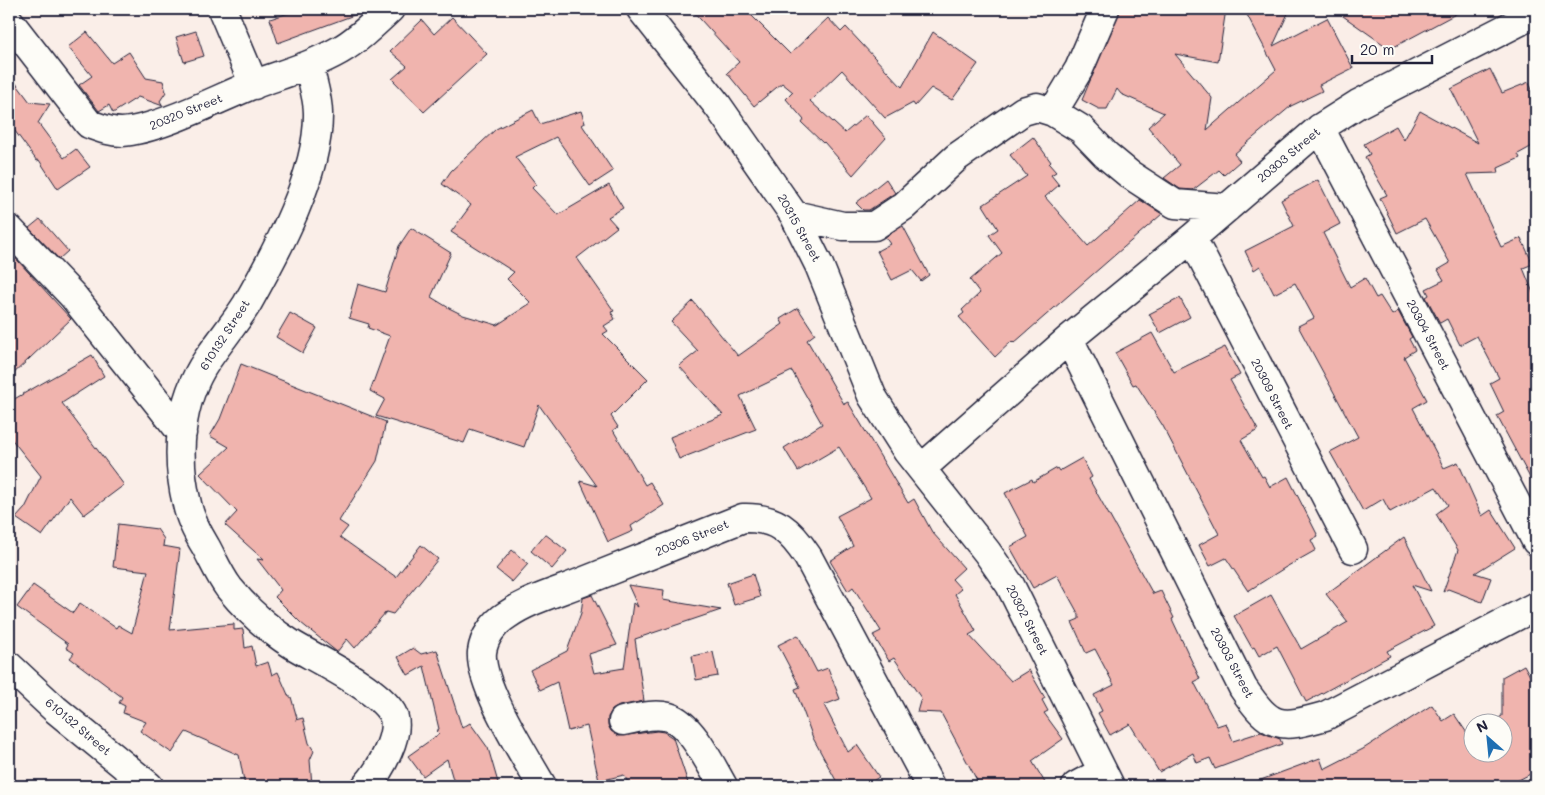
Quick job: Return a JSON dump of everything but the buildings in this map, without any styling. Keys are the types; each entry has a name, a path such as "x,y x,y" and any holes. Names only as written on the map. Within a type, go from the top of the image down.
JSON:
{"street":[{"path":"222,9 254,85"},
{"name":"20320 Street","path":"9,22 89,124 106,131 122,132 146,128 254,85 309,66 349,44 390,9"},
{"name":"20315 Street","path":"642,9 718,106 794,215 819,265 872,396 907,451 922,468"},
{"path":"1053,112 1079,69 1105,9"},
{"name":"20303 Street","path":"922,468 1068,339 1192,238 1320,128 1358,104 1536,13"},
{"name":"610132 Street","path":"309,66 318,112 313,155 297,207 246,304 206,362 189,395 182,433 182,478 187,506 198,533 228,587 264,624 292,644 370,691 392,713 394,726 391,746 366,786"},
{"path":"794,215 843,226 874,226 904,206 957,157 1022,111 1037,107 1053,112 1081,129 1106,155 1129,174 1175,204 1226,208"},
{"name":"20304 Street","path":"1320,128 1536,541"},
{"path":"9,229 73,296 182,433"},
{"name":"20309 Street","path":"1192,238 1352,549"},
{"name":"20303 Street","path":"1068,339 1243,688 1256,707 1276,722 1287,725 1325,716 1536,606"},
{"name":"20302 Street","path":"922,468 1010,585 1106,779"},
{"name":"20306 Street","path":"542,786 490,689 484,671 482,652 486,639 495,625 507,615 541,598 742,518 758,518 785,529 808,556 930,786"},
{"name":"610132 Street","path":"9,666 55,709 149,786"},
{"path":"623,722 649,716 670,717 686,730 703,751 722,786"},
{"path":"1076,786 1106,779"}]}
